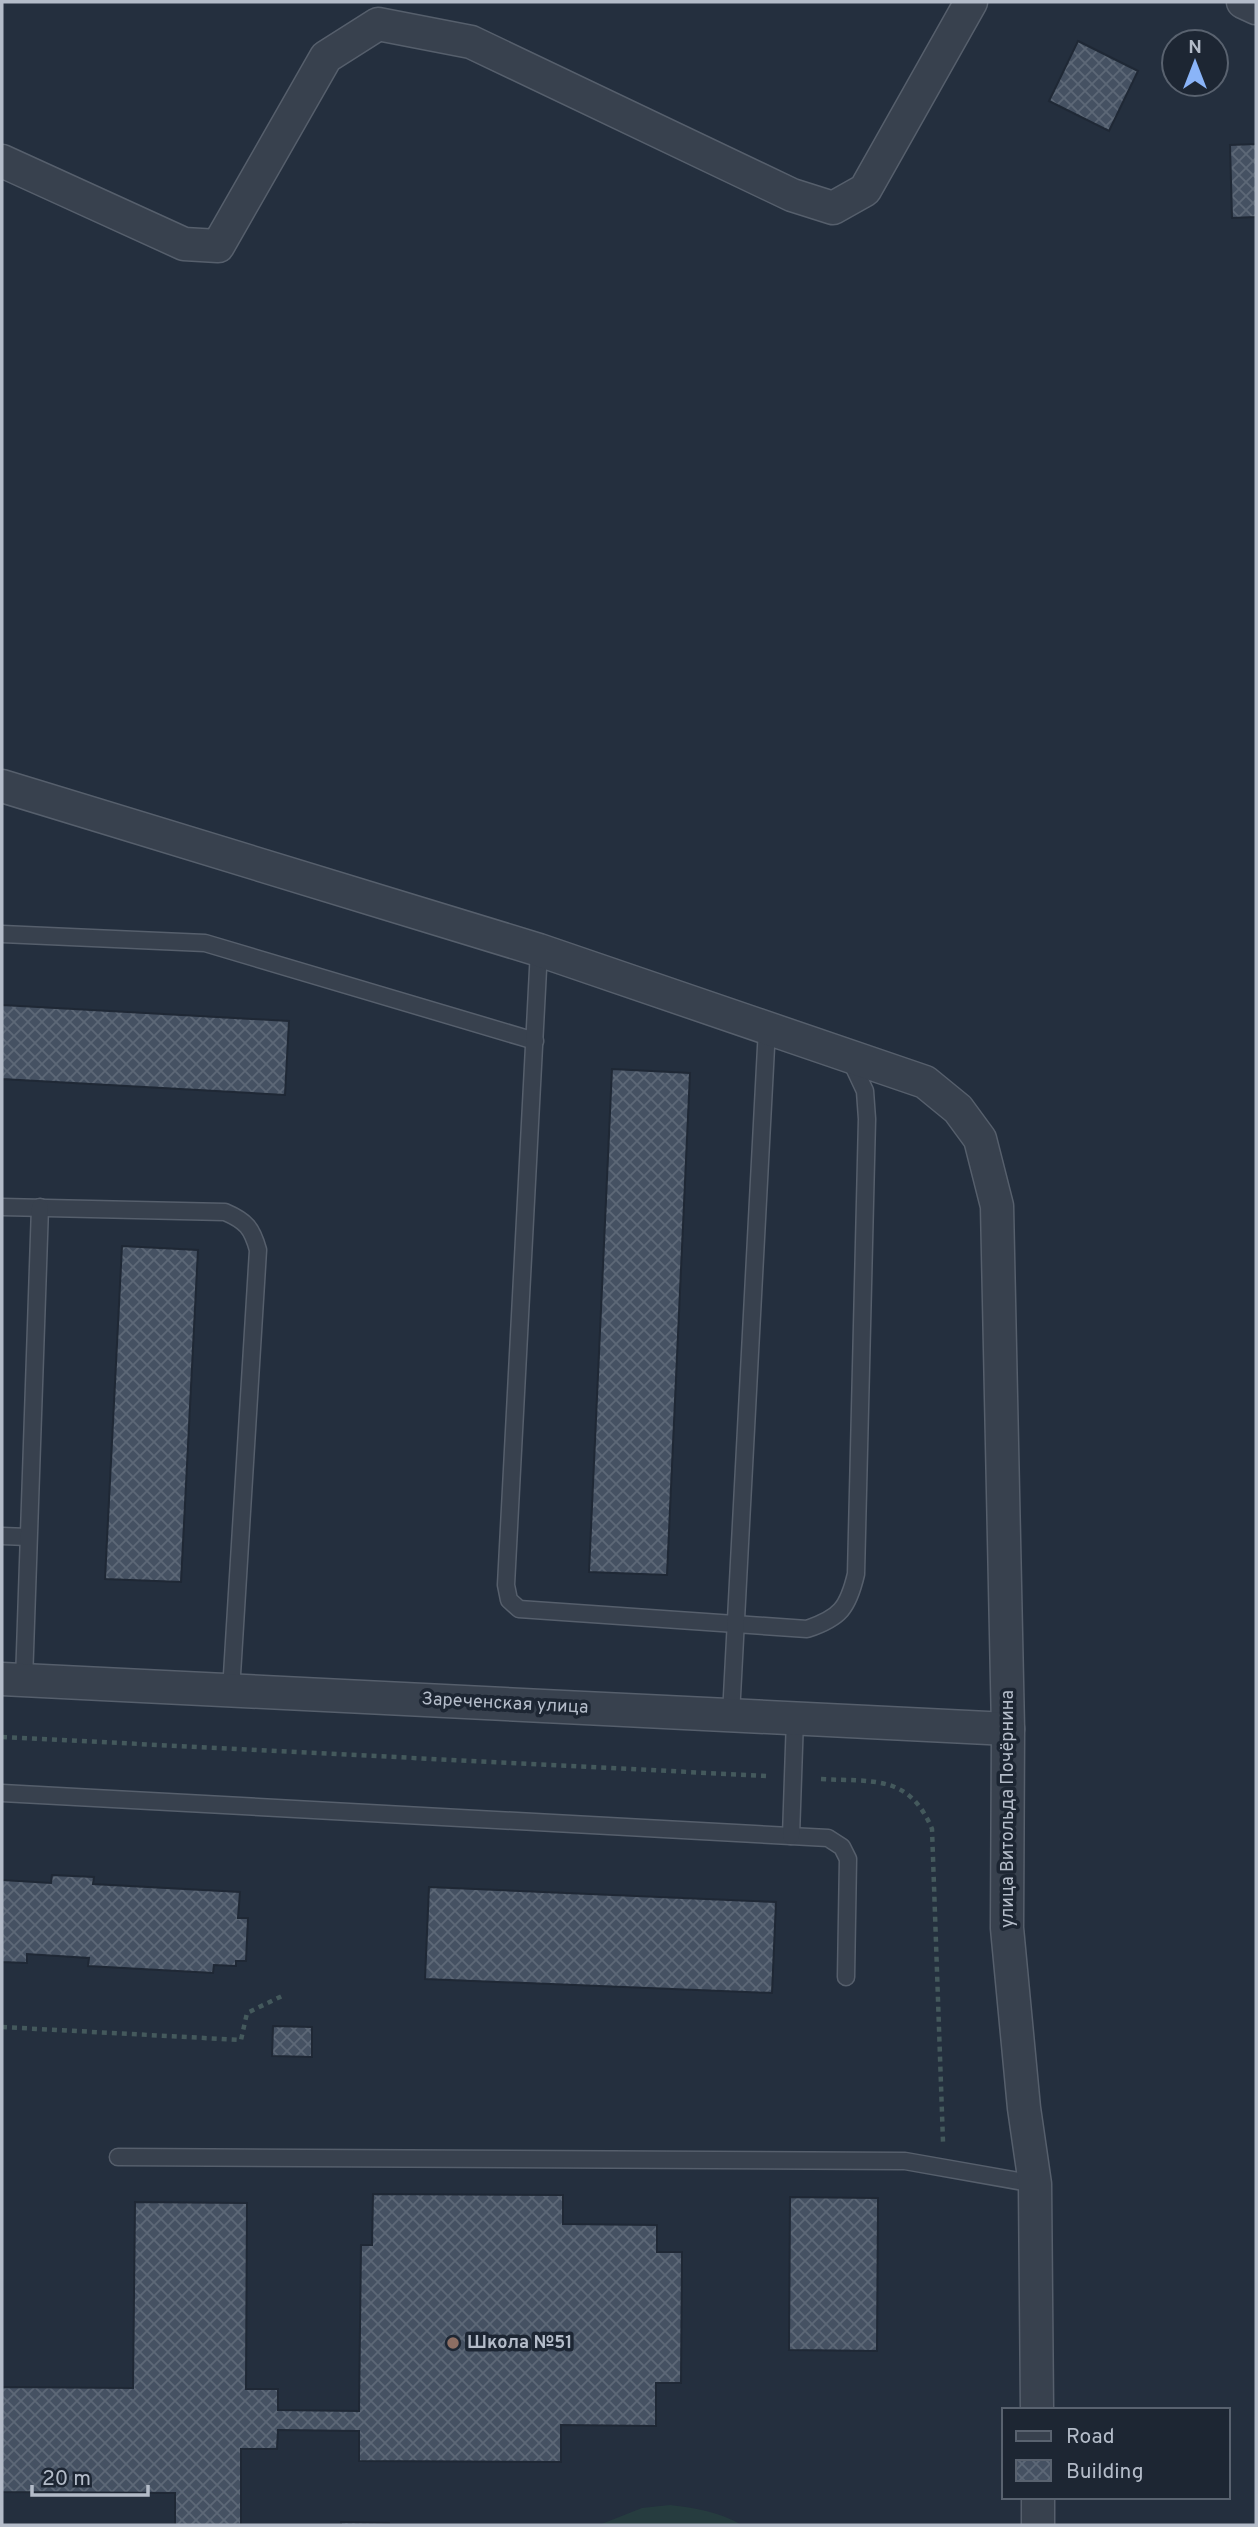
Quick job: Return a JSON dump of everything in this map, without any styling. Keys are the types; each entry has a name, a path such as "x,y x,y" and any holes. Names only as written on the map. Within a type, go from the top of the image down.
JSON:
{"street":[{"path":"2,161 184,244 218,246 326,57 378,24 471,42 792,195 833,208 865,190 971,2"},
{"path":"1243,2 1256,8"},
{"name":"улица Витольда Почёрнина","path":"2,786 539,950 925,1082 958,1109 980,1139 997,1206 1008,1729 1007,1928 1024,2108 1035,2184 1037,2408"},
{"name":"Зареченская улица","path":"13,1680 1008,1729"},
{"path":"1038,2499 1038,2525"}],"lane":[{"path":"2,934 205,943 535,1041"},
{"path":"539,950 506,1585 509,1600 519,1609 807,1629 830,1622 851,1596 856,1574 867,1119 865,1091 847,1055"},
{"path":"731,1715 767,1028"},
{"path":"2,1207 225,1212 244,1220 253,1232 258,1250 231,1691"},
{"path":"13,1680 29,1537 40,1208"},
{"path":"2,1536 29,1537"},
{"path":"791,1836 795,1718"},
{"path":"2,1793 828,1838 842,1847 848,1859 846,1977"},
{"path":"118,2157 905,2161 1035,2184"}],"path":[{"path":"2,2027 241,2040 247,2013 282,1996"}],"green space":[{"path":"670,2505 707,2511 742,2525 599,2525 642,2508"}],"building":[{"path":"1078,41 1138,71 1109,131 1049,101"},
{"path":"1256,144 1256,217 1232,218 1230,145"},
{"path":"2,1005 289,1021 285,1095 2,1079"},
{"path":"612,1069 690,1073 667,1575 589,1572"},
{"path":"122,1246 198,1250 181,1582 105,1579"},
{"path":"52,1875 94,1877 93,1884 240,1892 238,1918 248,1918 246,1961 236,1961 236,1966 214,1965 213,1973 88,1966 89,1958 27,1954 27,1963 2,1962 2,1880 51,1883"},
{"path":"429,1887 776,1902 772,1993 425,1979"},
{"path":"273,2026 312,2027 312,2057 272,2056"},
{"path":"373,2194 563,2195 563,2224 657,2225 657,2252 682,2252 681,2383 656,2383 656,2426 561,2425 561,2462 359,2461 359,2431 278,2430 277,2449 241,2449 241,2525 175,2525 175,2493 2,2492 2,2387 133,2388 135,2202 247,2203 246,2389 278,2389 278,2410 359,2411 361,2245 372,2245"},
{"path":"790,2197 878,2198 877,2351 789,2350"},
{"path":"341,2522 389,2523 389,2525 341,2525"}],"place":[{"name":"Школа №51","path":"453,2343"}]}
